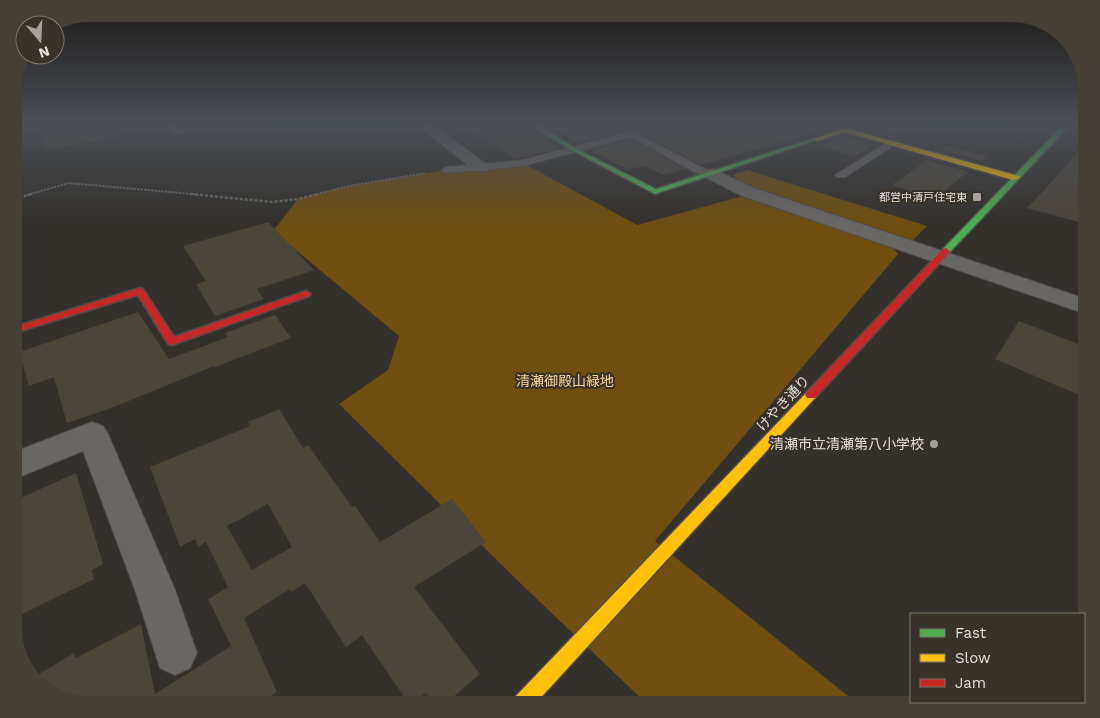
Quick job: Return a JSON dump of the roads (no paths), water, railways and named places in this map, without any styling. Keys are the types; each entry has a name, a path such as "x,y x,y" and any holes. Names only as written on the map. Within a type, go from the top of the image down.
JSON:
{"street":[{"path":"469,158 482,167"},
{"path":"589,158 655,192 762,158"},
{"path":"942,158 1016,178"},
{"name":"けやき通り","path":"529,696 941,256 1036,158"},
{"path":"713,174 748,192 941,256 1078,305"},
{"path":"23,327 140,291 172,342 306,294"},
{"path":"23,462 92,434 155,590 175,653"}],"lane":[{"path":"446,170 523,163 543,158"},
{"path":"675,158 702,172 713,174"},
{"path":"841,175 868,158"}],"place":[{"name":"都営中清戸住宅東","path":"977,197"},
{"name":"清瀬市立清瀬第八小学校","path":"934,444"}],"park label":[{"name":"清瀬御殿山緑地","path":"565,381"}]}
